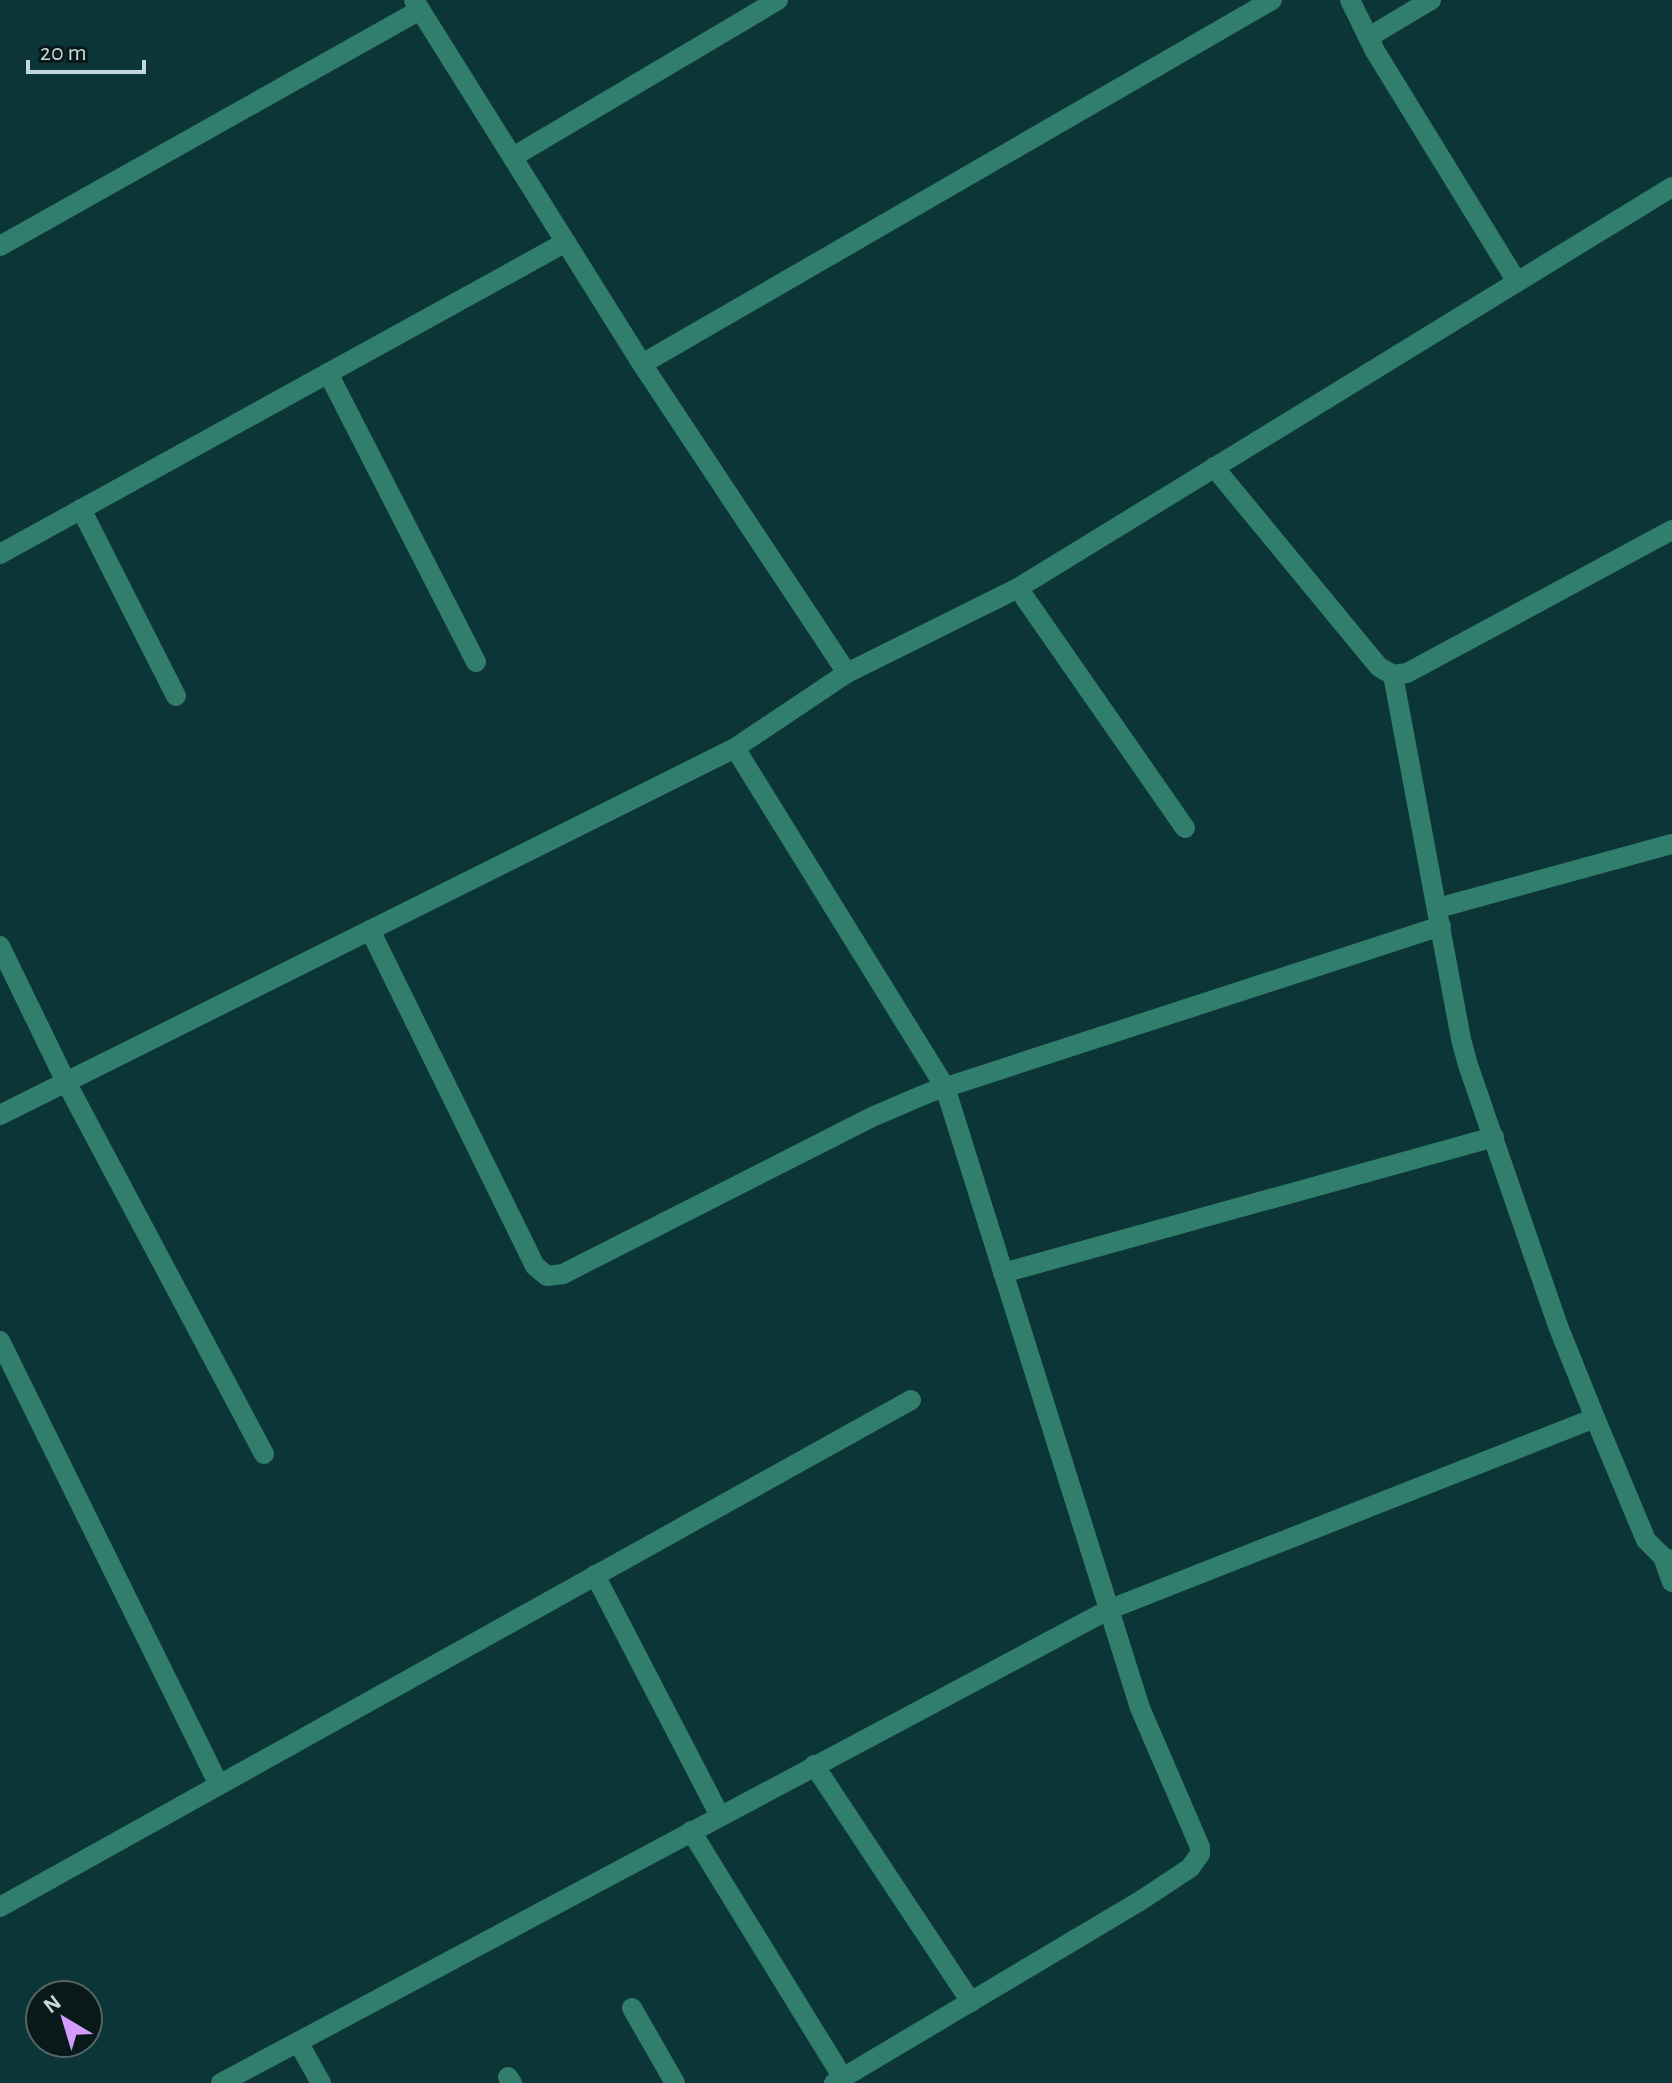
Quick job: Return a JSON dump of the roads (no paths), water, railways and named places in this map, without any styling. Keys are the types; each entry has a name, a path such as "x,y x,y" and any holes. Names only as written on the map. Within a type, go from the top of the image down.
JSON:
{"street":[{"path":"642,364 1272,0"},
{"path":"1350,0 1369,37 1517,282"},
{"path":"1369,37 1431,0"},
{"path":"513,157 772,2"},
{"path":"0,246 319,69 371,38 417,5 642,364 847,673"},
{"path":"0,1115 735,748 847,673 1018,588 1672,187"},
{"path":"0,554 566,242"},
{"path":"328,373 476,662"},
{"path":"1214,467 1379,667 1393,675 1407,673 1672,530"},
{"path":"81,509 176,696"},
{"path":"1018,588 1185,828"},
{"path":"1393,675 1461,1039 1558,1326 1646,1540 1667,1559 1672,1582"},
{"path":"691,1831 839,2080 1140,1901 1190,1868 1200,1854 1200,1847 1140,1708 1003,1273 936,1090 735,748"},
{"path":"370,930 535,1266 547,1276 563,1274 872,1117 936,1090 1439,917 1672,844"},
{"path":"0,946 66,1082 264,1454"},
{"path":"1003,1273 1494,1137"},
{"path":"0,1341 219,1785"},
{"path":"0,1907 911,1400"},
{"path":"221,2083 1108,1610 1595,1418"},
{"path":"595,1575 720,1816"},
{"path":"814,1765 971,2002"},
{"path":"632,2008 675,2083"},
{"path":"298,2042 321,2083"}]}
